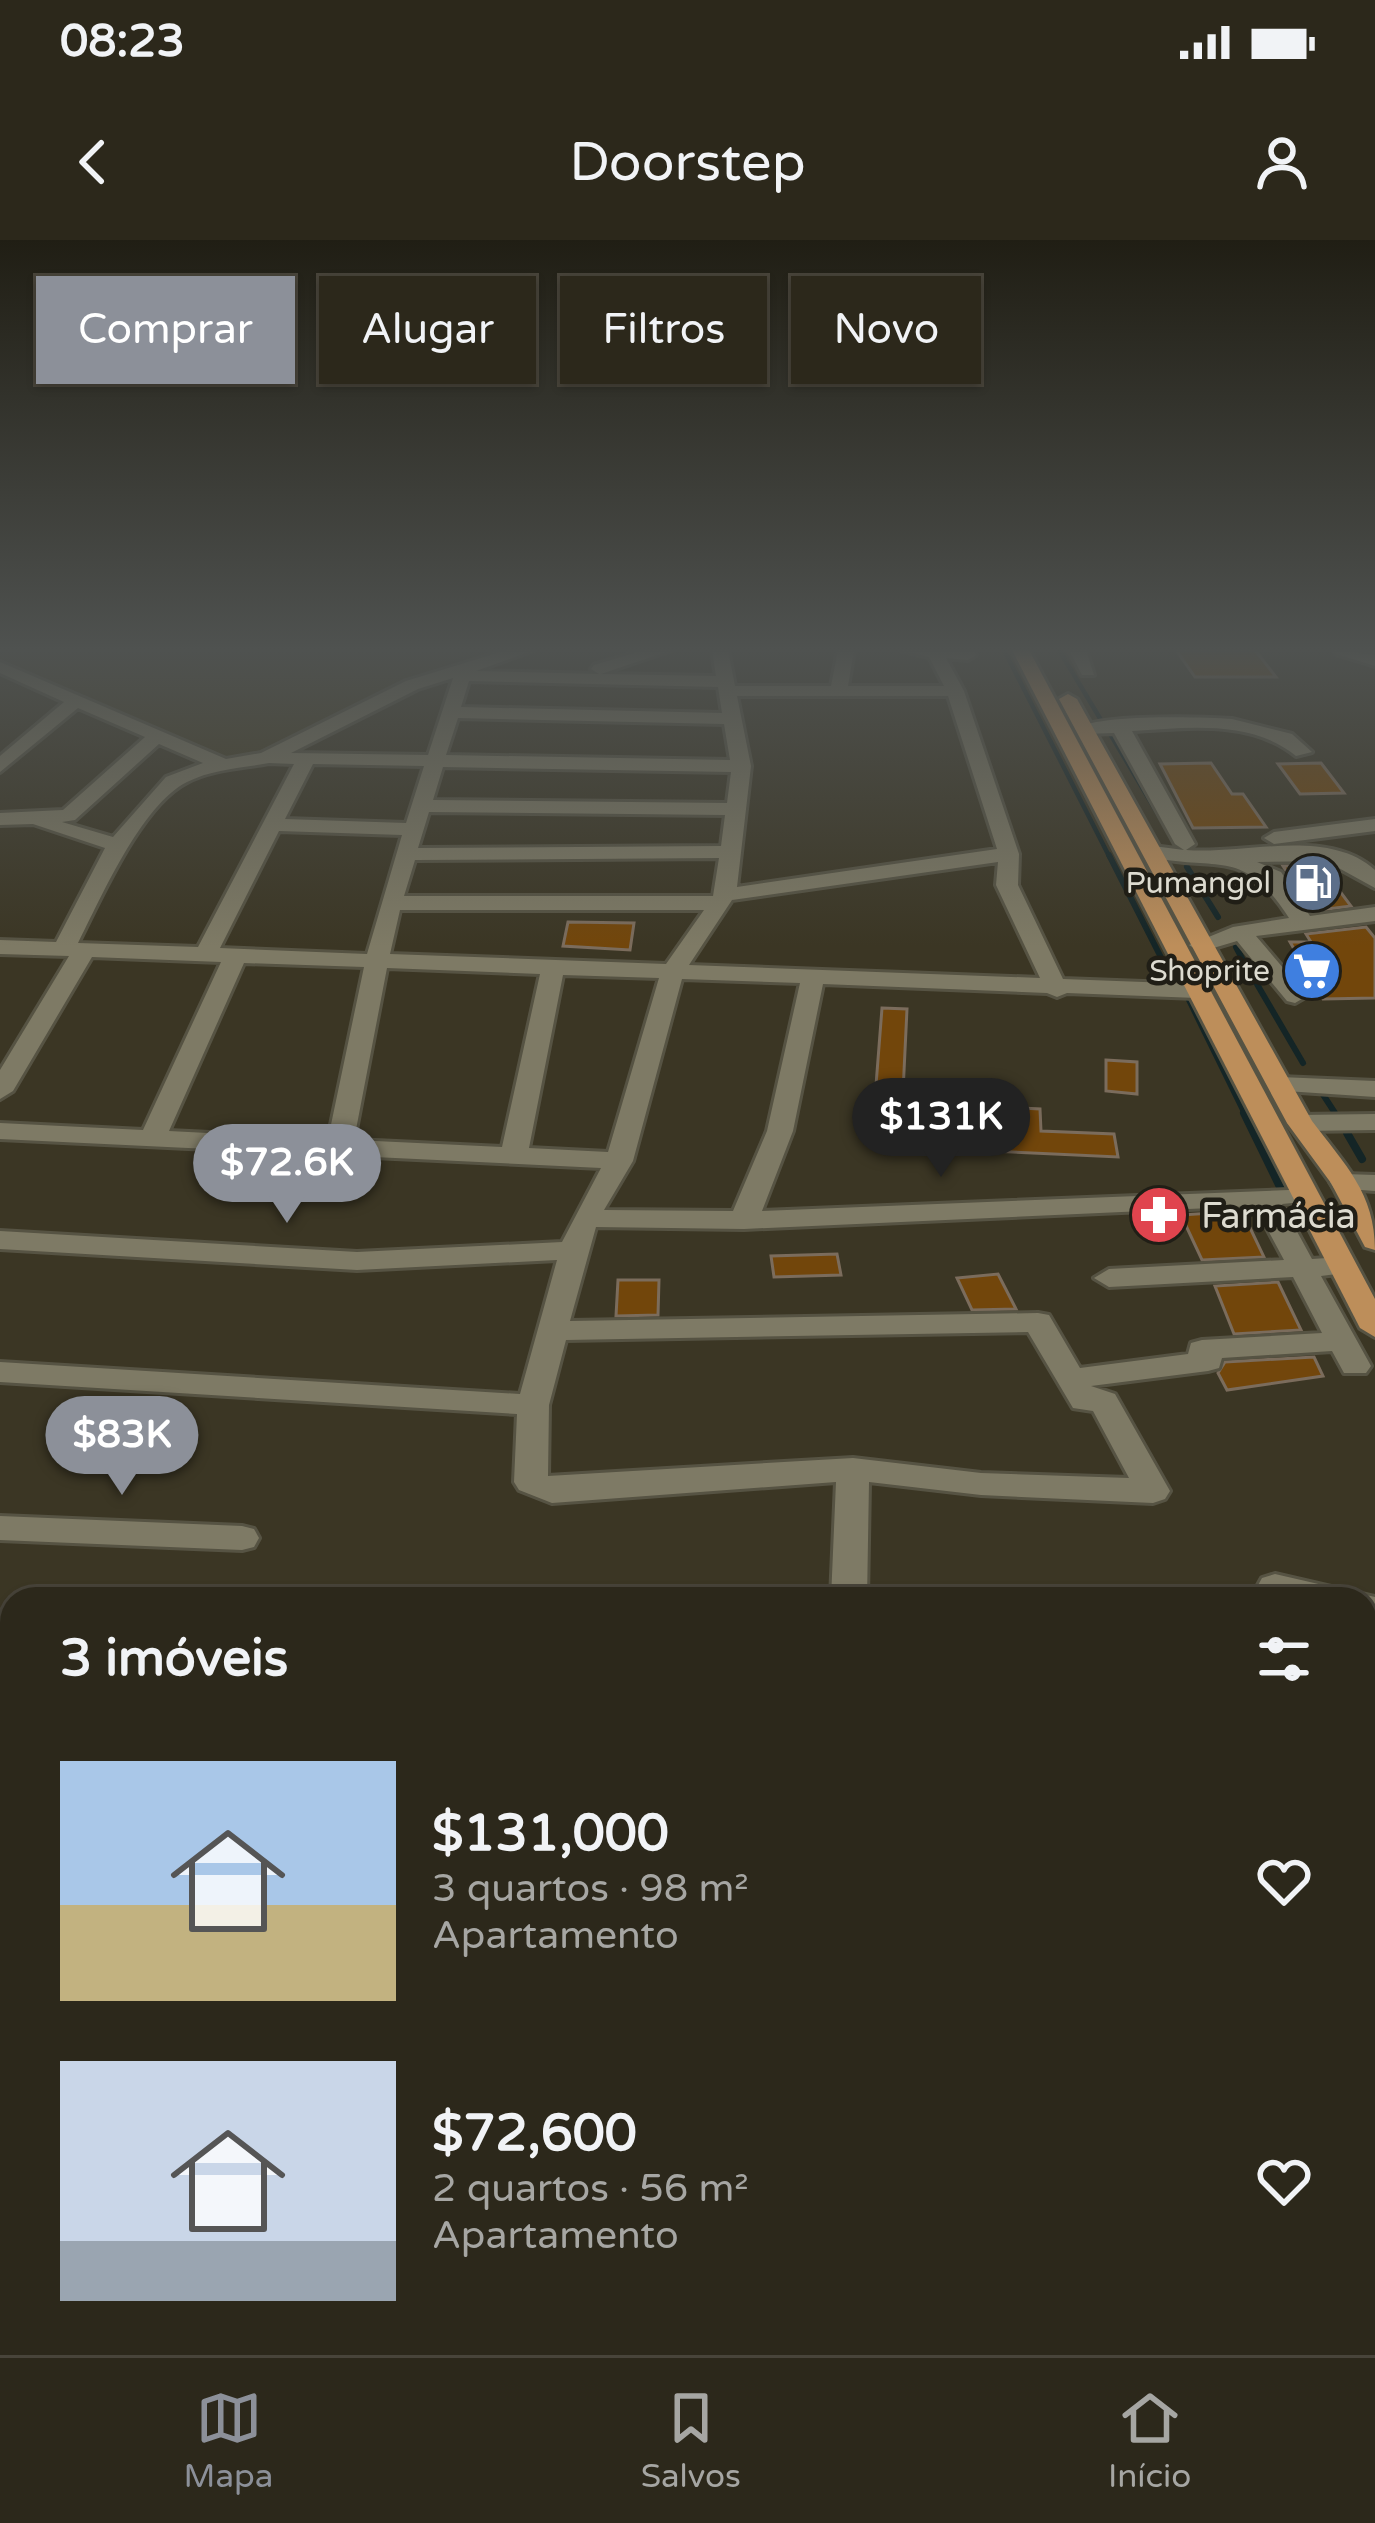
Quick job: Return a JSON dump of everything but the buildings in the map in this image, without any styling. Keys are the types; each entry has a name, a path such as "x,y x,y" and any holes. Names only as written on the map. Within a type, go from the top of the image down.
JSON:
{"main road":[{"path":"1071,749 1375,1328"},
{"path":"1095,749 1300,1123 1344,1182 1373,1233"}],"street":[{"path":"8,822 48,821 75,812 143,749"},
{"path":"183,749 232,767"},
{"path":"0,1091 74,950 117,845 172,781 197,770 266,758 285,749"},
{"path":"340,1144 376,962 412,829 440,749"},
{"path":"552,1331 1038,1322 1084,1400 1104,1401 1153,1491 981,1484 853,1469 552,1491 531,1482 533,1405 552,1331 574,1250 585,1218 619,1161 672,974 721,899 741,766 739,749"},
{"path":"974,749 1009,854 1007,885 1057,990"},
{"path":"1132,749 1185,844"},
{"path":"1300,749 1303,752"},
{"path":"266,758 741,766"},
{"path":"205,956 307,758"},
{"path":"419,806 735,809"},
{"path":"8,822 117,845"},
{"path":"272,825 412,829"},
{"path":"1150,847 1238,843 1375,825"},
{"path":"1150,847 1230,858 1375,848"},
{"path":"1295,851 1349,862 1375,882"},
{"path":"406,854 728,852"},
{"path":"392,903 721,899 1009,854"},
{"path":"1230,858 1273,877 1304,924"},
{"path":"1200,945 1241,932 1375,914"},
{"path":"1241,932 1295,996"},
{"path":"0,946 1057,990 1197,991"},
{"path":"154,1136 235,957"},
{"path":"1215,971 1277,970"},
{"path":"514,1154 552,971"},
{"path":"744,1220 780,1131 812,980"},
{"path":"1275,1076 1355,1068"},
{"path":"1275,1076 1375,1090"},
{"path":"1300,1123 1375,1122"},
{"path":"0,1131 619,1161"},
{"path":"1344,1182 1375,1183"},
{"path":"585,1218 744,1220 1303,1195"},
{"path":"1071,1379 1208,1361 1202,1350 1348,1353 1266,1200"},
{"path":"0,1240 357,1261 574,1250"},
{"path":"1109,1278 1342,1266"},
{"path":"0,1372 533,1405"},
{"path":"849,1587 853,1469"},
{"path":"0,1528 242,1538"}],"shaded area":[{"path":"204,749 267,749 237,763"}],"waterway":[{"path":"1054,749 1110,858"},
{"path":"1119,749 1165,826"},
{"path":"1109,855 1174,983"},
{"path":"1187,867 1218,917"},
{"path":"1236,947 1245,964"},
{"path":"1254,979 1303,1063"},
{"path":"1189,1000 1246,1116"},
{"path":"1322,1093 1335,1113"},
{"path":"1244,1113 1282,1191"},
{"path":"1347,1133 1362,1159"}],"place":[{"name":"Pumangol","path":"1313,883"},
{"name":"Shoprite","path":"1312,971"},
{"name":"Farmácia","path":"1159,1215"}]}
